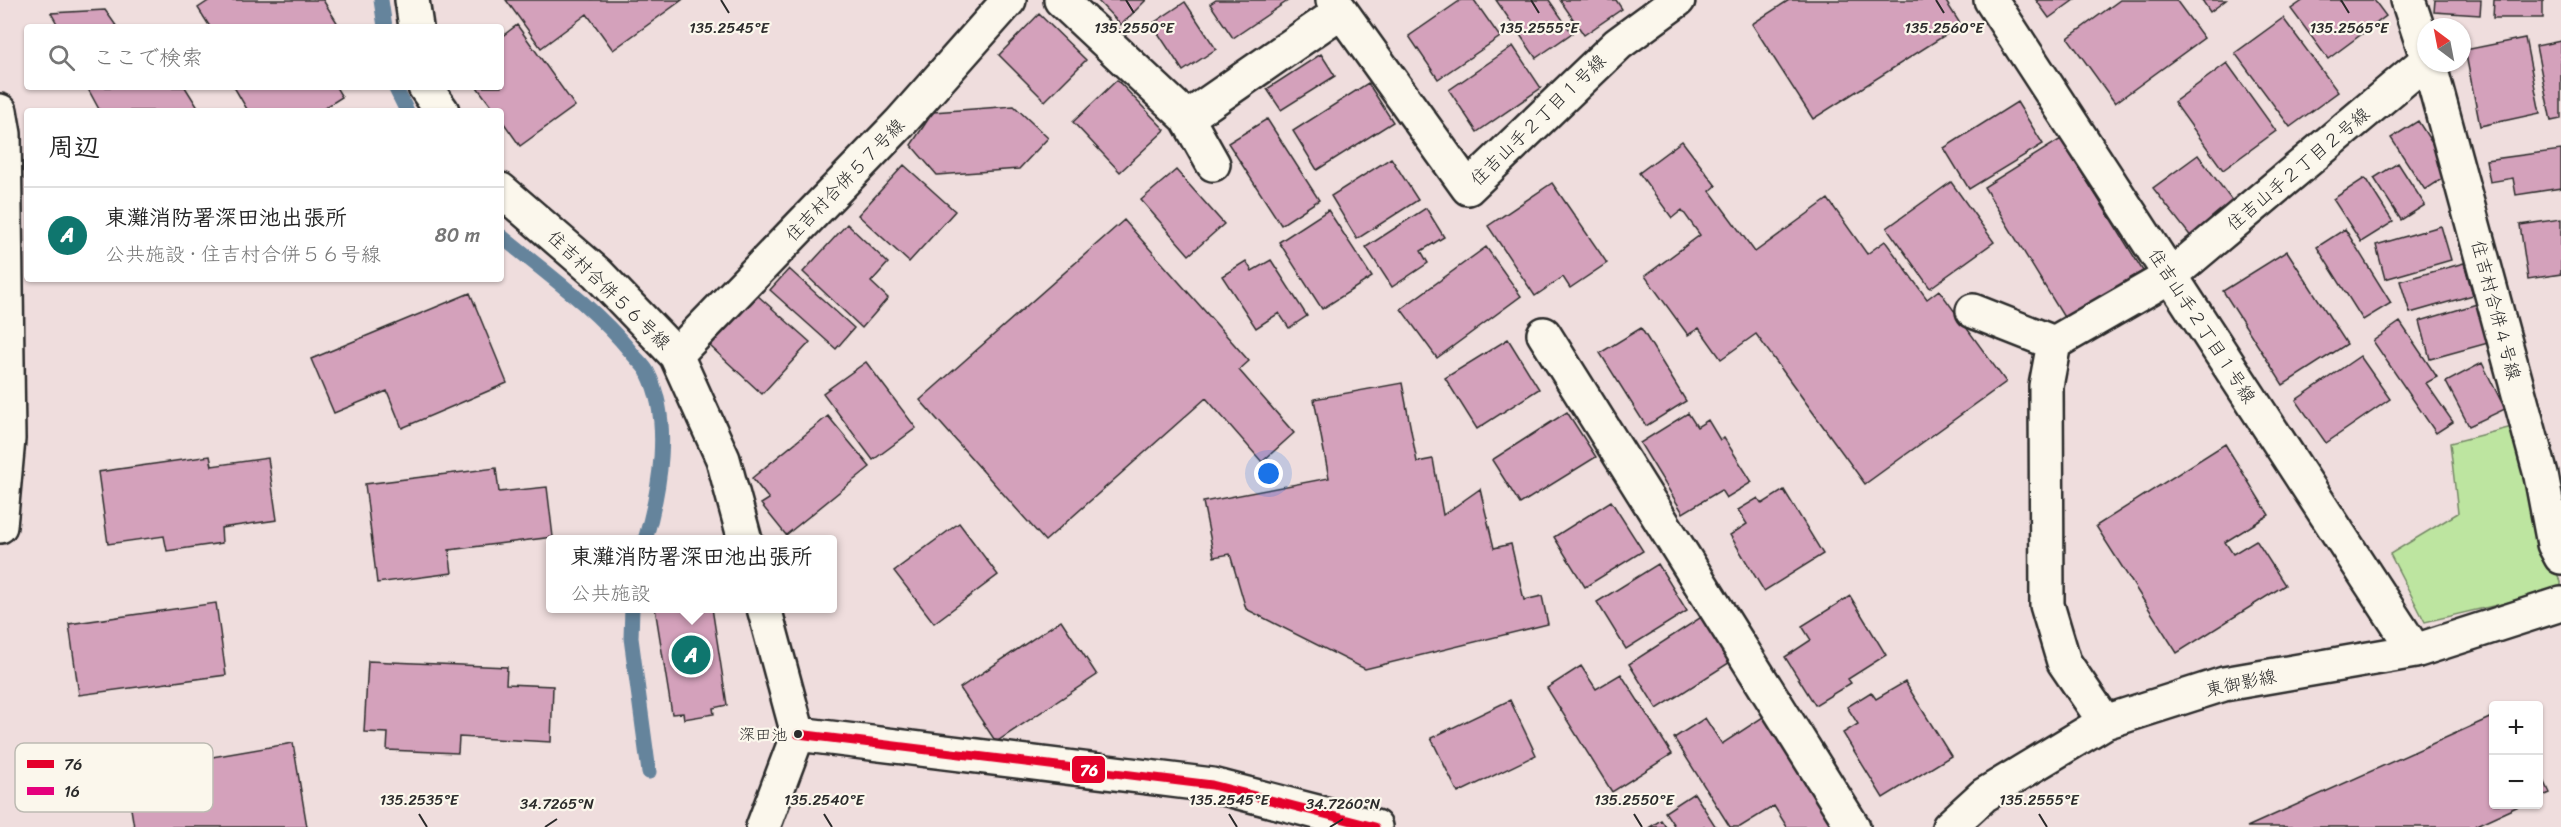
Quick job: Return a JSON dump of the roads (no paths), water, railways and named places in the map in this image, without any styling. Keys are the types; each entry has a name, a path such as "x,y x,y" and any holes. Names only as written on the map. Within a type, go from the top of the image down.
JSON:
{"street":[{"path":"412,0 416,24"},
{"name":"住吉村合併５７号線","path":"676,355 900,123 1010,0"},
{"path":"1061,0 1187,118 1214,164"},
{"name":"住吉山手２丁目１号線","path":"1336,6 1468,188 1618,44 1678,0"},
{"name":"住吉山手２丁目１号線","path":"1991,0 2169,277 2415,651"},
{"path":"2408,0 2417,27"},
{"path":"1187,118 1336,6"},
{"name":"住吉山手２丁目２号線","path":"2054,343 2169,277 2417,70"},
{"name":"住吉村合併４号線","path":"2430,72 2541,475 2554,544 2561,557"},
{"path":"427,90 440,108"},
{"path":"0,111 4,134 8,440 0,526"},
{"name":"住吉村合併５６号線","path":"504,193 597,273 676,355 723,459 744,535"},
{"path":"1972,311 2054,343 2046,386 2047,605 2064,662 2105,722"},
{"path":"1544,334 1853,827"},
{"name":"東御影線","path":"1949,827 1984,795 2105,722 2224,684 2415,651 2561,604"},
{"path":"763,827 798,734 765,613"},
{"path":"798,734 1212,784 1375,827"}],"waterway":[{"path":"381,0 385,24"},
{"path":"396,90 406,108"},
{"path":"504,238 601,320 648,373 660,412 662,434 659,478 646,535"},
{"path":"632,613 631,638 649,772"}],"place":[{"name":"東灘消防署深田池出張所","path":"691,655"},
{"name":"深田池","path":"798,734"}]}
